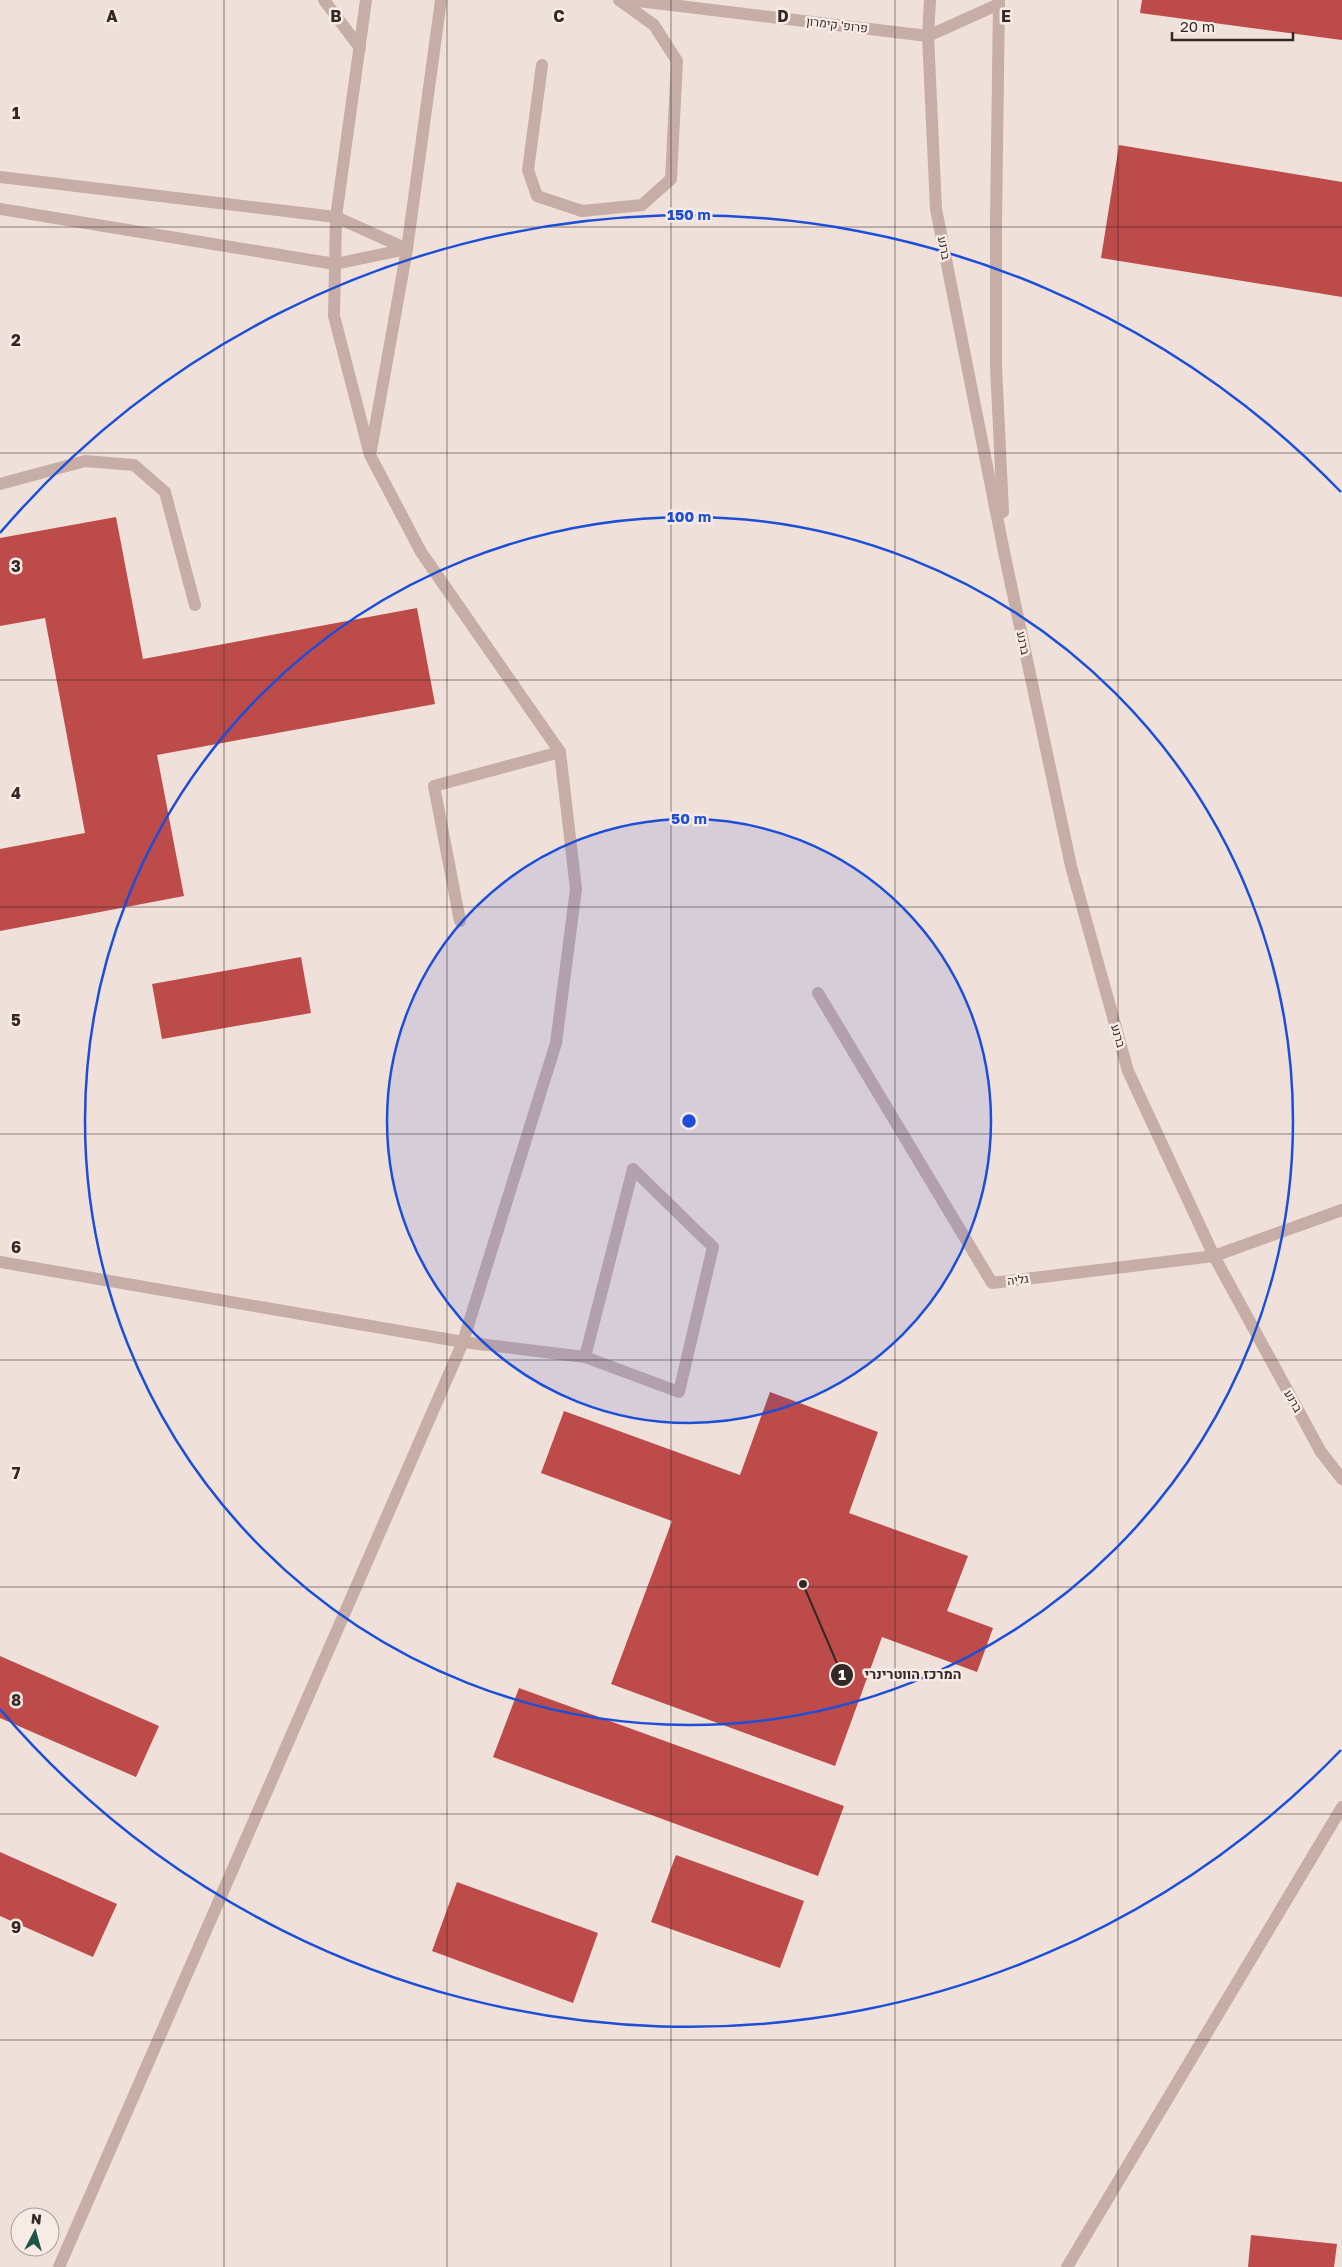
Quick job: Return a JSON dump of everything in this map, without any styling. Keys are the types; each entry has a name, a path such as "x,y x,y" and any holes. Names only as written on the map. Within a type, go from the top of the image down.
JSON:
{"street":[{"path":"324,0 360,48"},
{"path":"59,2267 463,1342 556,1043 576,889 560,752 421,552 370,455 334,316 336,217 366,0"},
{"path":"370,455 407,249 441,0"},
{"path":"542,65 528,170 537,196 582,211 642,205 671,179 677,61 654,25 618,0"},
{"name":"פרופ' קימרון","path":"630,0 928,36"},
{"name":"ברנע","path":"930,0 928,36 936,209 1004,552 1071,866 1128,1071 1214,1256 1321,1452 1342,1479"},
{"path":"928,36 996,1"},
{"name":"ברנע","path":"996,1 996,366 1004,552"},
{"path":"0,178 336,217 407,249"},
{"path":"0,208 335,264 407,249"},
{"path":"0,484 85,461 134,465 165,492 195,605"},
{"path":"460,921 434,786 560,752"},
{"name":"גליה","path":"818,993 992,1283 1214,1256 1342,1210"},
{"path":"0,1262 463,1342 586,1358 679,1392 713,1247 633,1169 586,1358"},
{"path":"1067,2267 1342,1807"}],"building":[{"path":"1142,0 1342,0 1342,40 1140,13"},
{"path":"1119,145 1342,182 1342,297 1101,258"},
{"path":"116,517 143,659 417,608 435,704 157,755 184,896 0,931 0,849 85,833 45,618 0,626 0,538"},
{"path":"301,957 311,1013 162,1039 152,984"},
{"path":"770,1392 878,1432 849,1513 968,1556 947,1611 993,1628 977,1672 882,1637 835,1766 611,1684 672,1521 541,1473 564,1411 740,1475"},
{"path":"0,1656 159,1726 136,1777 0,1718"},
{"path":"519,1688 844,1806 818,1876 493,1757"},
{"path":"0,1852 117,1904 93,1957 0,1916"},
{"path":"676,1855 804,1901 780,1968 651,1922"},
{"path":"457,1882 598,1933 573,2003 432,1951"},
{"path":"1251,2235 1337,2244 1334,2267 1248,2267"}],"place":[{"name":"המרכז הווטרינרי","path":"803,1584"}]}
